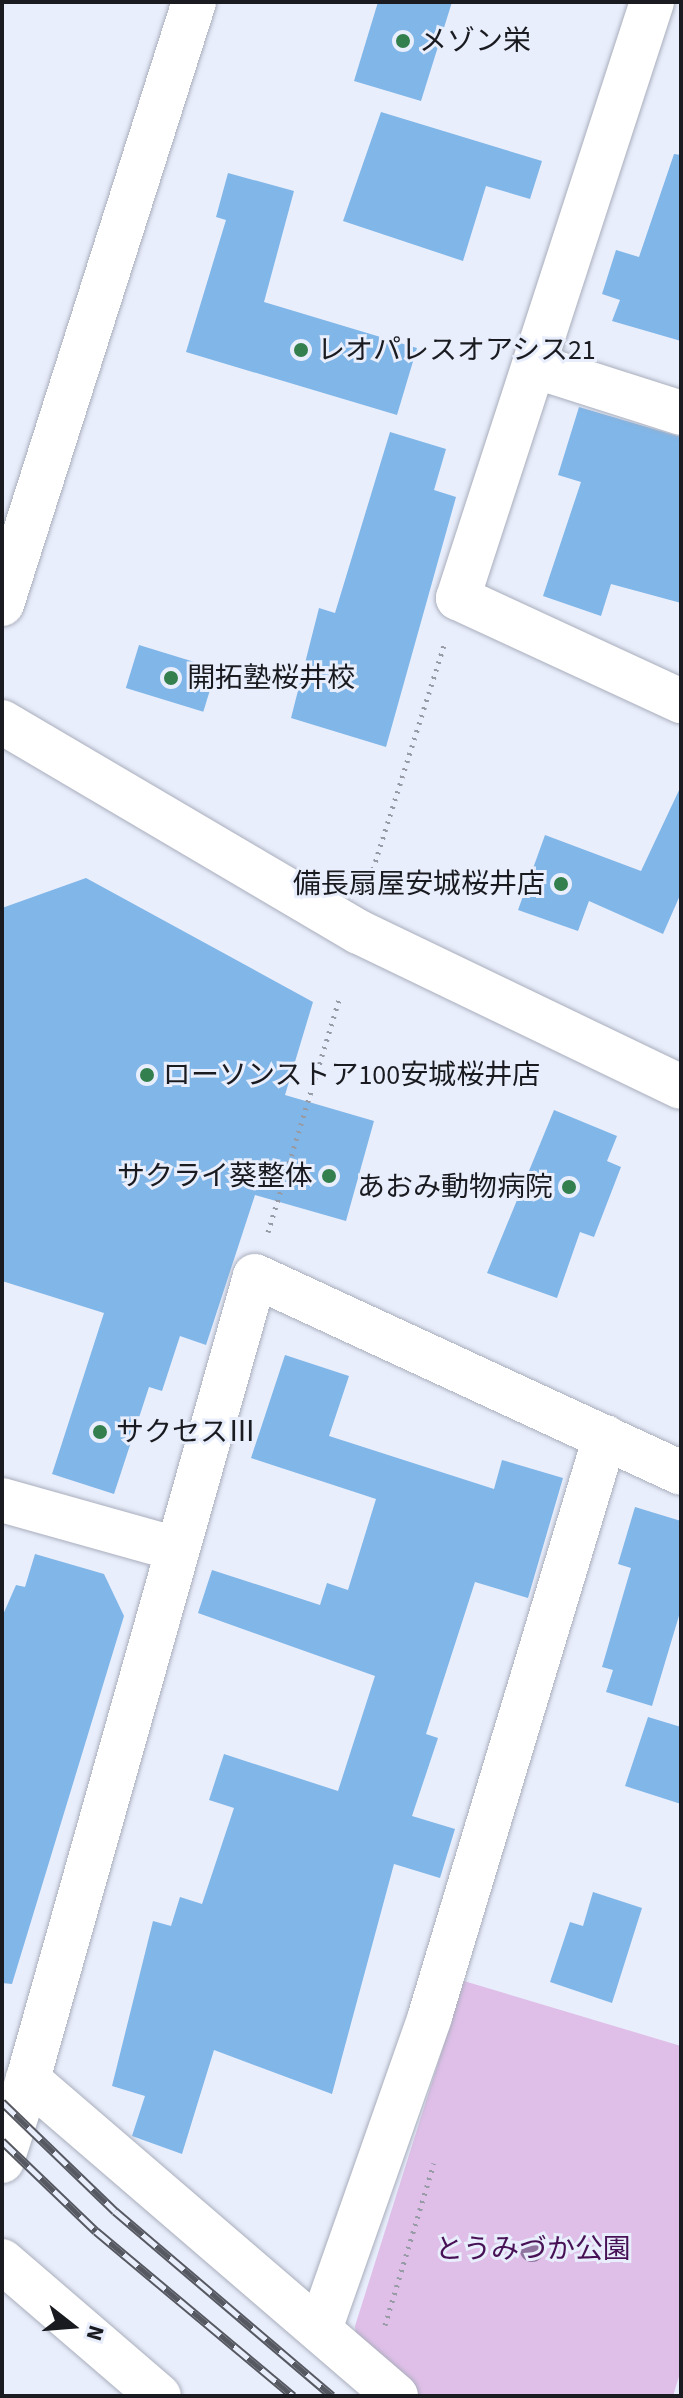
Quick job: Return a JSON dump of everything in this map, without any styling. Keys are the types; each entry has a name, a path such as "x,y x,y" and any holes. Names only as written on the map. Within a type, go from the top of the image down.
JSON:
{"street":[{"path":"2,604 194,2"},
{"path":"652,2 458,598 681,701"},
{"path":"534,366 681,413"},
{"path":"2,722 359,932 681,1087"},
{"path":"2,2161 28,2079 255,1276 681,1473"},
{"path":"320,2329 430,2016 605,1437"},
{"path":"2,1500 176,1549"},
{"path":"28,2079 396,2396"},
{"path":"2,2261 159,2396"}],"path":[{"path":"373,869 458,598"},
{"path":"255,1276 340,996"},
{"path":"394,2335 385,2325 435,2156"}],"green space":[{"name":"とうみづか公園","path":"464,1981 681,2046 681,2370 673,2396 410,2396 358,2352 355,2326"}],"building":[{"name":"メゾン栄","path":"378,2 452,2 421,101 354,81"},
{"path":"381,112 542,161 530,199 486,186 463,261 343,221"},
{"path":"674,154 681,155 681,341 612,321 620,300 602,294 616,250 639,257"},
{"name":"レオパレスオアシス21","path":"228,173 294,191 264,302 417,348 397,415 186,352 226,220 216,217"},
{"path":"579,407 681,437 681,603 611,584 601,616 543,596 581,482 558,475"},
{"path":"390,432 446,449 434,490 456,497 386,747 291,718 319,608 335,613"},
{"name":"開拓塾桜井校","path":"139,645 216,669 203,712 126,688"},
{"path":"681,786 681,893 663,934 589,901 578,931 518,910 545,835 641,871"},
{"path":"86,878 313,1002 285,1095 374,1121 346,1221 255,1195 206,1345 180,1336 162,1391 149,1387 114,1494 52,1474 104,1313 2,1281 2,908"},
{"name":"あおみ動物病院","path":"554,1110 617,1136 607,1161 621,1167 594,1237 580,1232 557,1298 487,1273"},
{"path":"285,1355 349,1376 329,1436 494,1489 502,1460 563,1478 528,1598 475,1582 426,1734 438,1738 412,1816 455,1829 440,1878 394,1864 332,2094 214,2050 182,2154 132,2136 145,2096 112,2086 153,1921 171,1926 180,1897 202,1904 234,1808 209,1800 224,1754 338,1791 375,1676 198,1613 212,1570 320,1605 327,1583 348,1590 376,1499 251,1458"},
{"path":"635,1507 681,1521 681,1609 652,1706 606,1692 613,1670 602,1667 631,1568 618,1564"},
{"path":"35,1554 104,1574 124,1616 12,1984 2,1983 2,1617 16,1585 25,1587"},
{"path":"648,1717 681,1727 681,1804 625,1786"},
{"path":"593,1892 642,1908 612,2003 550,1982 570,1922 583,1926"}],"railway":[{"path":"2,2102 115,2211 332,2396"},
{"path":"2,2141 96,2231 293,2396"}],"place":[{"name":"メゾン栄","path":"403,41"},
{"name":"レオパレスオアシス21","path":"301,350"},
{"name":"開拓塾桜井校","path":"171,678"},
{"name":"備長扇屋安城桜井店","path":"561,884"},
{"name":"ローソンストア100安城桜井店","path":"147,1075"},
{"name":"サクライ葵整体","path":"329,1176"},
{"name":"あおみ動物病院","path":"569,1187"},
{"name":"サクセスⅢ","path":"100,1432"}]}
